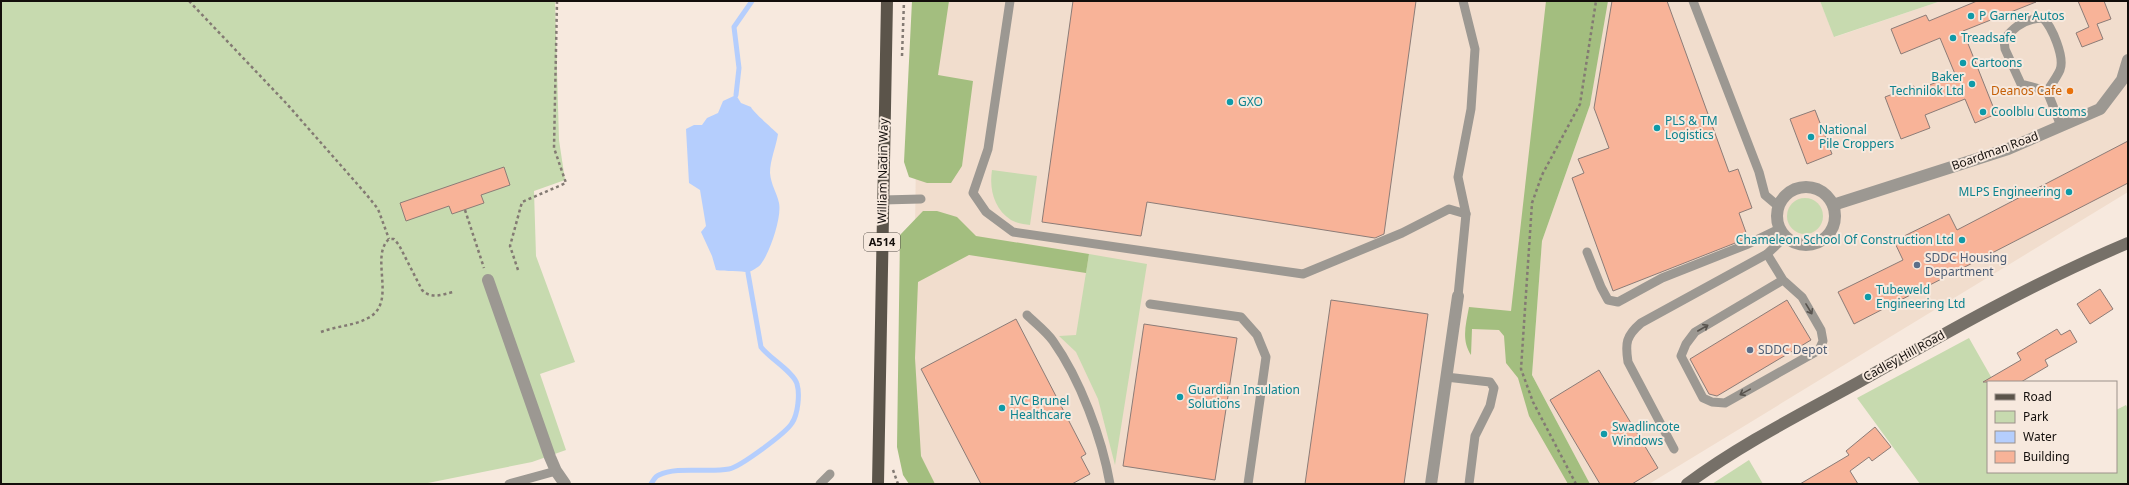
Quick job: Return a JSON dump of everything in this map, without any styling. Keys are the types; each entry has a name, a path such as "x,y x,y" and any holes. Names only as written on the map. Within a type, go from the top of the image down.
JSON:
{"main road":[{"name":"William Nadin Way","path":"878,484 886,1"}],"street":[{"name":"Boardman Road","path":"1833,205 2008,149 2100,109 2122,80 2128,60"},
{"path":"1800,188 1810,188 1820,191 1833,205 1835,215 1834,225 1829,234 1822,241 1813,245 1803,246 1793,243 1782,233 1776,214 1778,206 1783,198 1791,191 1800,188"},
{"name":"Cadley Hill Road","path":"1687,484 1763,436 1991,308 2072,266 2128,242"},
{"path":"488,280 556,471 565,484"},
{"path":"1431,484 1458,296"}],"lane":[{"path":"1010,1 988,149 974,193 986,212 1013,232 1303,274 1402,233 1449,209 1466,214"},
{"path":"1458,296 1466,214 1458,177 1471,109 1475,50 1463,1"},
{"path":"1693,1 1759,172 1764,194 1778,206"},
{"path":"2031,18 2043,18 2050,25 2061,55 2061,69 2047,91 2021,84 2005,49 2004,40 2012,29 2031,18"},
{"path":"2047,91 2061,126"},
{"path":"883,200 921,200"},
{"path":"1587,252 1601,287 1608,300 1618,302 1662,278 1748,244 1782,233"},
{"path":"1674,448 1628,362 1625,347 1630,333 1641,323 1767,254 1782,233"},
{"path":"1767,254 1783,280 1802,297 1821,330 1823,341 1819,350 1726,403 1712,402 1703,398 1681,356 1686,344 1695,332 1783,280"},
{"path":"1150,304 1241,317 1257,335 1266,357 1248,484"},
{"path":"1027,315 1053,340 1071,372 1095,427 1106,462 1110,484"},
{"path":"1446,377 1490,382 1494,388 1490,406 1475,436 1469,484"},
{"path":"509,484 556,471"},
{"path":"820,484 830,474"}],"path":[{"path":"189,1 286,103 366,194 378,209 389,240"},
{"path":"518,270 510,246 522,202 566,183 554,148 557,1"},
{"path":"1576,484 1533,402 1521,369 1532,203 1542,175 1580,104 1596,1"},
{"path":"465,210 488,280"},
{"path":"389,240 394,240 399,245 422,290 428,295 433,296 454,292"},
{"path":"321,332 369,318 379,309 382,297 383,251 385,243 389,240"}],"shaded area":[{"path":"918,1 1547,1 1515,369 1570,484 925,484 912,461"},
{"path":"1607,1 1820,1 1835,37 1941,1 2128,1 2128,192 1649,484 1590,484 1532,375 1542,241 1590,105"}],"green space":[{"path":"1,1 555,1 559,140 565,180 534,191 536,256 575,362 540,374 566,450 532,462 423,484 1,484"},
{"path":"912,1 949,1 938,75 973,81 962,166 951,183 927,183 909,177 904,162"},
{"path":"1546,1 1608,1 1590,105 1542,241 1532,375 1590,484 1568,484 1529,416 1518,378 1506,363 1504,336 1499,330 1472,329 1471,355 1465,338 1469,307 1511,311"},
{"path":"1820,1 1941,1 1834,37"},
{"path":"992,170 1037,176 1030,225 1011,220 1000,210 992,191"},
{"path":"1805,198 1815,201 1820,206 1823,216 1820,226 1815,231 1805,234 1795,231 1790,226 1787,216 1790,206 1795,201"},
{"path":"923,211 937,211 957,217 976,236 1089,254 1086,273 969,255 918,282 915,358 921,456 935,484 909,484 903,475 897,447 900,235"},
{"path":"1089,254 1147,264 1115,465 1098,399 1076,352 1059,336 1076,335"},
{"path":"1969,338 1993,381 1987,381 1987,473 2117,473 2117,410 2126,405 2128,409 2128,484 1920,484 1857,398"},
{"path":"1749,460 1763,484 1712,484"}],"water":[{"path":"736,95 741,103 751,107 758,116 778,134 770,173 779,203 779,217 771,243 764,259 757,268 748,273 716,270 712,256 701,232 706,226 700,190 689,183 686,129 694,125 702,125 707,118 718,113 723,101"}],"building":[{"name":"GXO","path":"1073,1 1416,1 1384,234 1375,238 1147,202 1141,236 1042,222"},
{"name":"PLS & TM Logistics","path":"1612,1 1667,1 1729,172 1738,169 1752,208 1739,213 1748,238 1613,291 1572,178 1584,173 1578,159 1609,148 1594,108"},
{"path":"1977,1 2036,2 1963,31 1996,114 1975,123 1965,99 1925,115 1930,128 1901,139 1885,97 1914,86 1916,91 1955,74 1940,38 1901,54 1891,29 1926,15 1929,21"},
{"path":"2078,1 2104,1 2111,19 2097,24 2103,39 2082,47 2076,33 2089,27"},
{"name":"National Pile Croppers","path":"1815,110 1832,154 1807,164 1790,119"},
{"path":"2128,141 2128,183 1854,324 1838,292 1903,260 1894,241 1949,214 1957,230"},
{"path":"504,167 510,185 481,195 484,203 452,214 449,206 406,221 400,203"},
{"path":"2100,289 2113,309 2090,324 2077,304"},
{"path":"1331,300 1428,314 1404,484 1305,484"},
{"name":"SDDC Depot","path":"1787,300 1811,340 1717,396 1709,394 1690,359"},
{"name":"IVC Brunel Healthcare","path":"1016,319 1086,454 1081,457 1090,474 1072,484 981,484 921,369"},
{"name":"Guardian Insulation Solutions","path":"1144,324 1237,338 1215,480 1123,466"},
{"path":"2057,329 2061,335 2070,330 2077,342 2045,360 2048,366 2023,381 1983,382 2021,360 2017,353"},
{"name":"Swadlincote Windows","path":"1599,370 1658,468 1632,484 1600,484 1550,400"},
{"path":"1875,427 1891,447 1872,461 1869,457 1850,471 1858,484 1800,484 1849,455 1846,451"}],"waterway":[{"path":"736,95 739,68 734,27 752,1"},
{"path":"651,484 656,476 666,472 684,470 721,470 735,467 781,434 792,423 796,415 798,393 795,379 761,347 748,273"}],"place":[{"name":"P Garner Autos","path":"1971,16"},
{"name":"Treadsafe","path":"1953,38"},
{"name":"Cartoons","path":"1963,63"},
{"name":"Baker Technilok Ltd","path":"1972,84"},
{"name":"Deanos Cafe","path":"2070,91"},
{"name":"GXO","path":"1230,102"},
{"name":"Coolblu Customs","path":"1983,112"},
{"name":"PLS & TM Logistics","path":"1657,128"},
{"name":"National Pile Croppers","path":"1811,137"},
{"name":"MLPS Engineering","path":"2069,192"},
{"name":"Chameleon School Of Construction Ltd","path":"1962,240"},
{"name":"SDDC Housing Department","path":"1917,265"},
{"name":"Tubeweld Engineering Ltd","path":"1868,297"},
{"name":"SDDC Depot","path":"1750,350"},
{"name":"Guardian Insulation Solutions","path":"1180,397"},
{"name":"IVC Brunel Healthcare","path":"1002,408"},
{"name":"Swadlincote Windows","path":"1604,434"}]}
